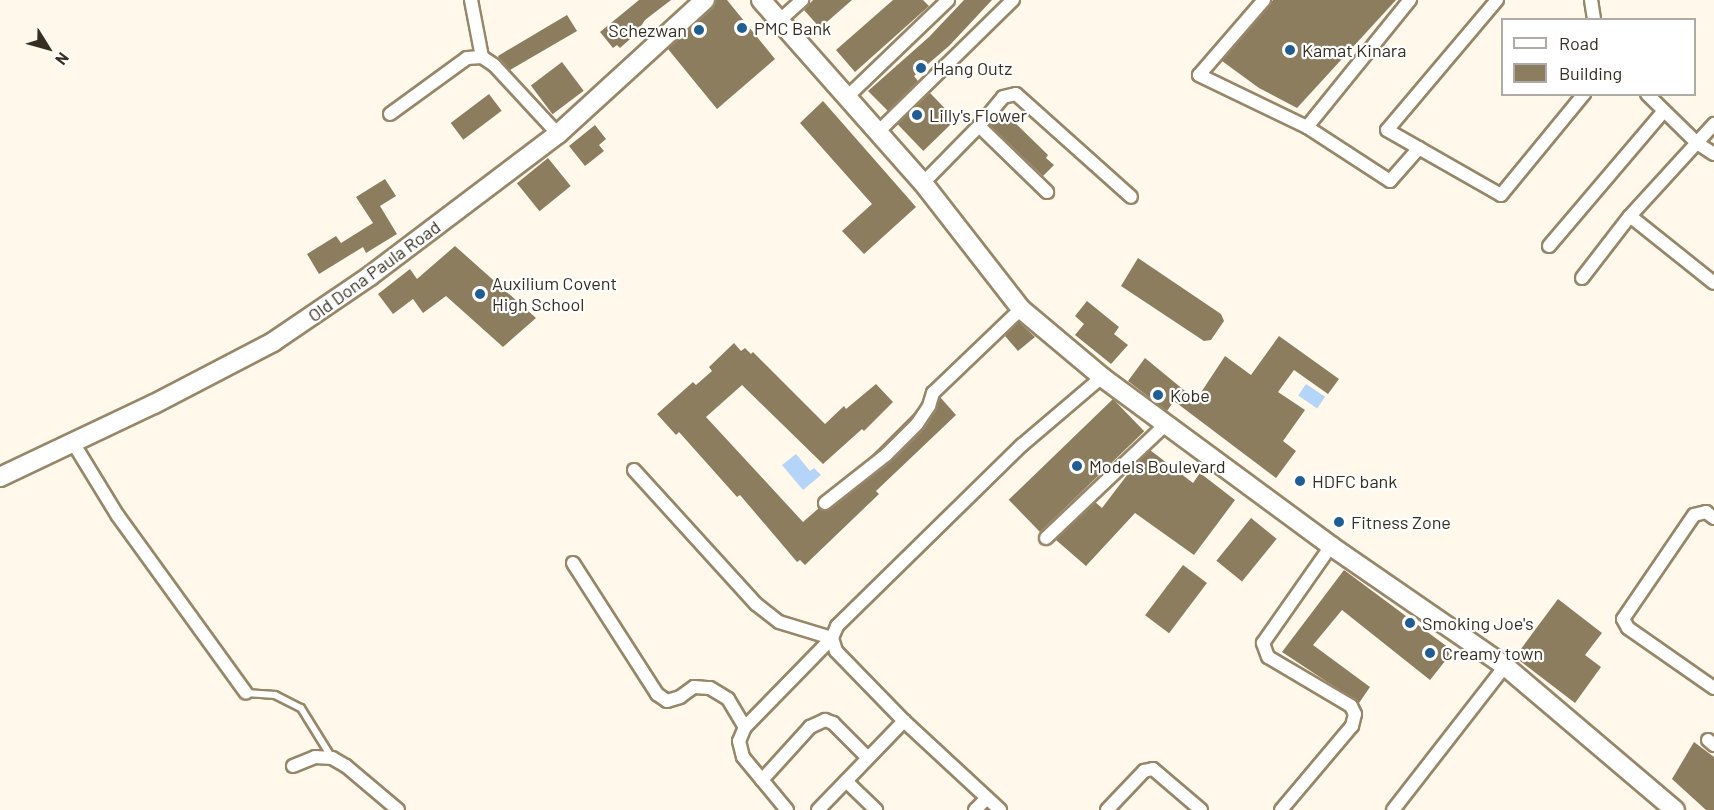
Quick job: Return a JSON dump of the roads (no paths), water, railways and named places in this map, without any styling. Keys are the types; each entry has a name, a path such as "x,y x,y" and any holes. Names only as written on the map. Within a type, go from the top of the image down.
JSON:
{"main road":[{"name":"Old Dona Paula Road","path":"0,477 154,404 273,342 370,276 558,134 705,0"},
{"path":"761,0 923,183 1021,309 1102,378 1331,546 1505,666 1675,810"}],"street":[{"path":"471,0 482,57"},
{"path":"780,20 802,0"},
{"path":"847,97 948,0"},
{"path":"878,132 1013,0"},
{"path":"1264,0 1199,75 1307,127 1390,181 1419,148"},
{"path":"1307,127 1410,0"},
{"path":"1497,0 1387,130 1502,195 1582,96"},
{"path":"1591,0 1594,18"},
{"path":"390,114 467,58 482,57 494,65 558,134"},
{"path":"923,183 979,126 1003,97 1016,94 1131,197"},
{"path":"1649,96 1697,143 1714,154"},
{"path":"1549,246 1664,111"},
{"path":"1582,278 1630,216 1714,124"},
{"path":"979,126 1047,192"},
{"path":"1630,216 1714,282"},
{"path":"825,503 886,455 917,424 929,406 933,393 1021,309"},
{"path":"787,810 743,757 739,741 745,727 832,638 837,626 1022,445 1102,378"},
{"path":"1046,538 1166,424"},
{"path":"72,441 118,516 246,693"},
{"path":"634,470 756,604 779,622 832,638"},
{"path":"1714,518 1706,512 1694,515 1623,620 1628,628 1714,688"},
{"path":"1281,810 1352,726 1355,714 1351,706 1268,657 1263,643 1331,546"},
{"path":"573,563 657,694 668,701 680,697 694,687 710,688 728,699 745,727"},
{"path":"832,638 836,651 904,721 1000,810"},
{"path":"1393,810 1505,666"},
{"path":"762,780 810,727 825,720 833,723 868,758"},
{"path":"818,810 904,721"},
{"path":"292,766 315,757 332,758 346,766 398,810"},
{"path":"1107,810 1144,771 1154,769 1201,810"},
{"path":"846,781 876,810"},
{"path":"975,810 987,798"}],"lane":[{"path":"246,693 274,695 301,708 332,758"}],"water":[{"path":"1306,384 1325,397 1317,408 1298,396"},
{"path":"796,454 810,471 814,468 821,475 803,490 782,465"}],"place":[{"name":"PMC Bank","path":"742,28"},
{"name":"Schezwan","path":"699,30"},
{"name":"Kamat Kinara","path":"1290,50"},
{"name":"Hang Outz","path":"921,68"},
{"name":"Lilly's Flower","path":"917,115"},
{"name":"Auxilium Covent High School","path":"480,294"},
{"name":"Kobe","path":"1158,395"},
{"name":"Models Boulevard","path":"1077,466"},
{"name":"HDFC bank","path":"1300,481"},
{"name":"Fitness Zone","path":"1339,522"},
{"name":"Smoking Joe's","path":"1410,623"},
{"name":"Creamy town","path":"1430,653"}]}
